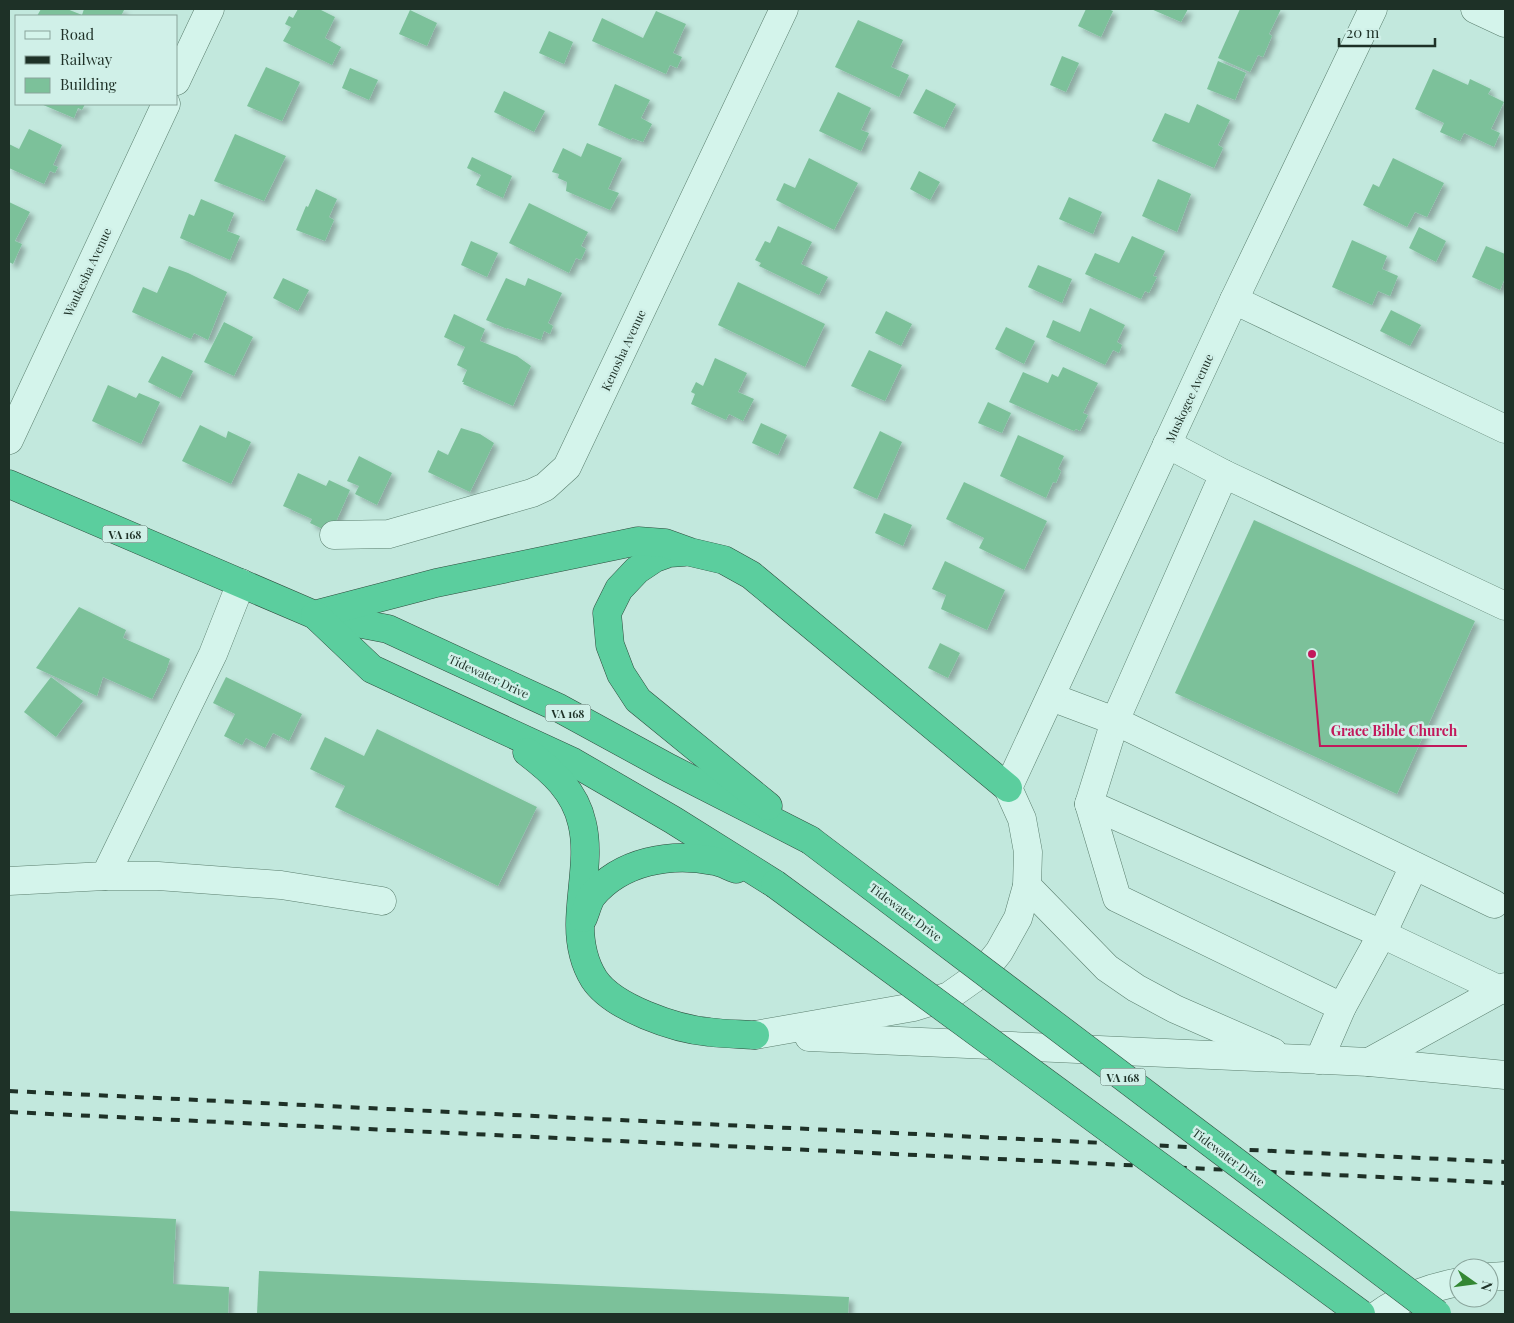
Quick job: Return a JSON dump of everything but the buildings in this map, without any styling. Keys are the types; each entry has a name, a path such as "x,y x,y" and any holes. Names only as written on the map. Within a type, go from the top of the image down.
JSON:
{"highway":[{"name":"Tidewater Drive","path":"9,484 315,615 388,629 559,708 810,840 1437,1314"},
{"path":"315,615 436,583 638,541 665,543 690,552 724,560 751,574 1008,788"},
{"path":"690,552 669,552 654,558 637,570 618,589 607,614 610,645 620,674 638,700 810,840"},
{"name":"Tidewater Drive","path":"315,615 372,669 573,762 673,820 775,884 1361,1314"},
{"path":"489,722 553,772 573,798 582,823 584,850 580,926 583,957 595,981 609,994 631,1009 672,1025 707,1032 755,1035"},
{"path":"580,926 591,897 610,879 632,867 650,861 679,858 714,861 775,884"}],"street":[{"path":"178,77 210,9"},
{"name":"Kenosha Avenue","path":"334,535 389,534 399,532 532,493 545,487 567,467 784,9"},
{"name":"Muskogee Avenue","path":"1008,788 1234,300 1373,9"},
{"path":"1475,9 1505,23"},
{"name":"Waukesha Avenue","path":"9,440 166,105"},
{"path":"1234,300 1505,429"},
{"path":"1167,444 1224,474 1505,606"},
{"path":"1224,474 1114,721 1090,804 1117,898 1342,1007"},
{"path":"105,876 213,654 241,584"},
{"path":"1051,697 1114,721 1494,904"},
{"path":"755,1035 914,1008 949,996 983,972 999,952 1018,918 1027,886 1028,852 1022,819 1008,788"},
{"path":"1090,804 1502,989"},
{"path":"1319,1060 1342,1007 1382,934 1414,866"},
{"path":"9,881 105,876 158,876 281,885 382,901"},
{"path":"1027,886 1107,968 1136,988 1175,1009 1288,1059"},
{"path":"1368,1062 1502,989"},
{"path":"755,1035 1368,1062 1505,1075"},
{"path":"1379,1314 1393,1304 1449,1284"}],"railway":[{"path":"9,1091 1505,1162"},
{"path":"9,1112 1505,1183"}],"place":[{"name":"Grace Bible Church","path":"1312,654"}]}
